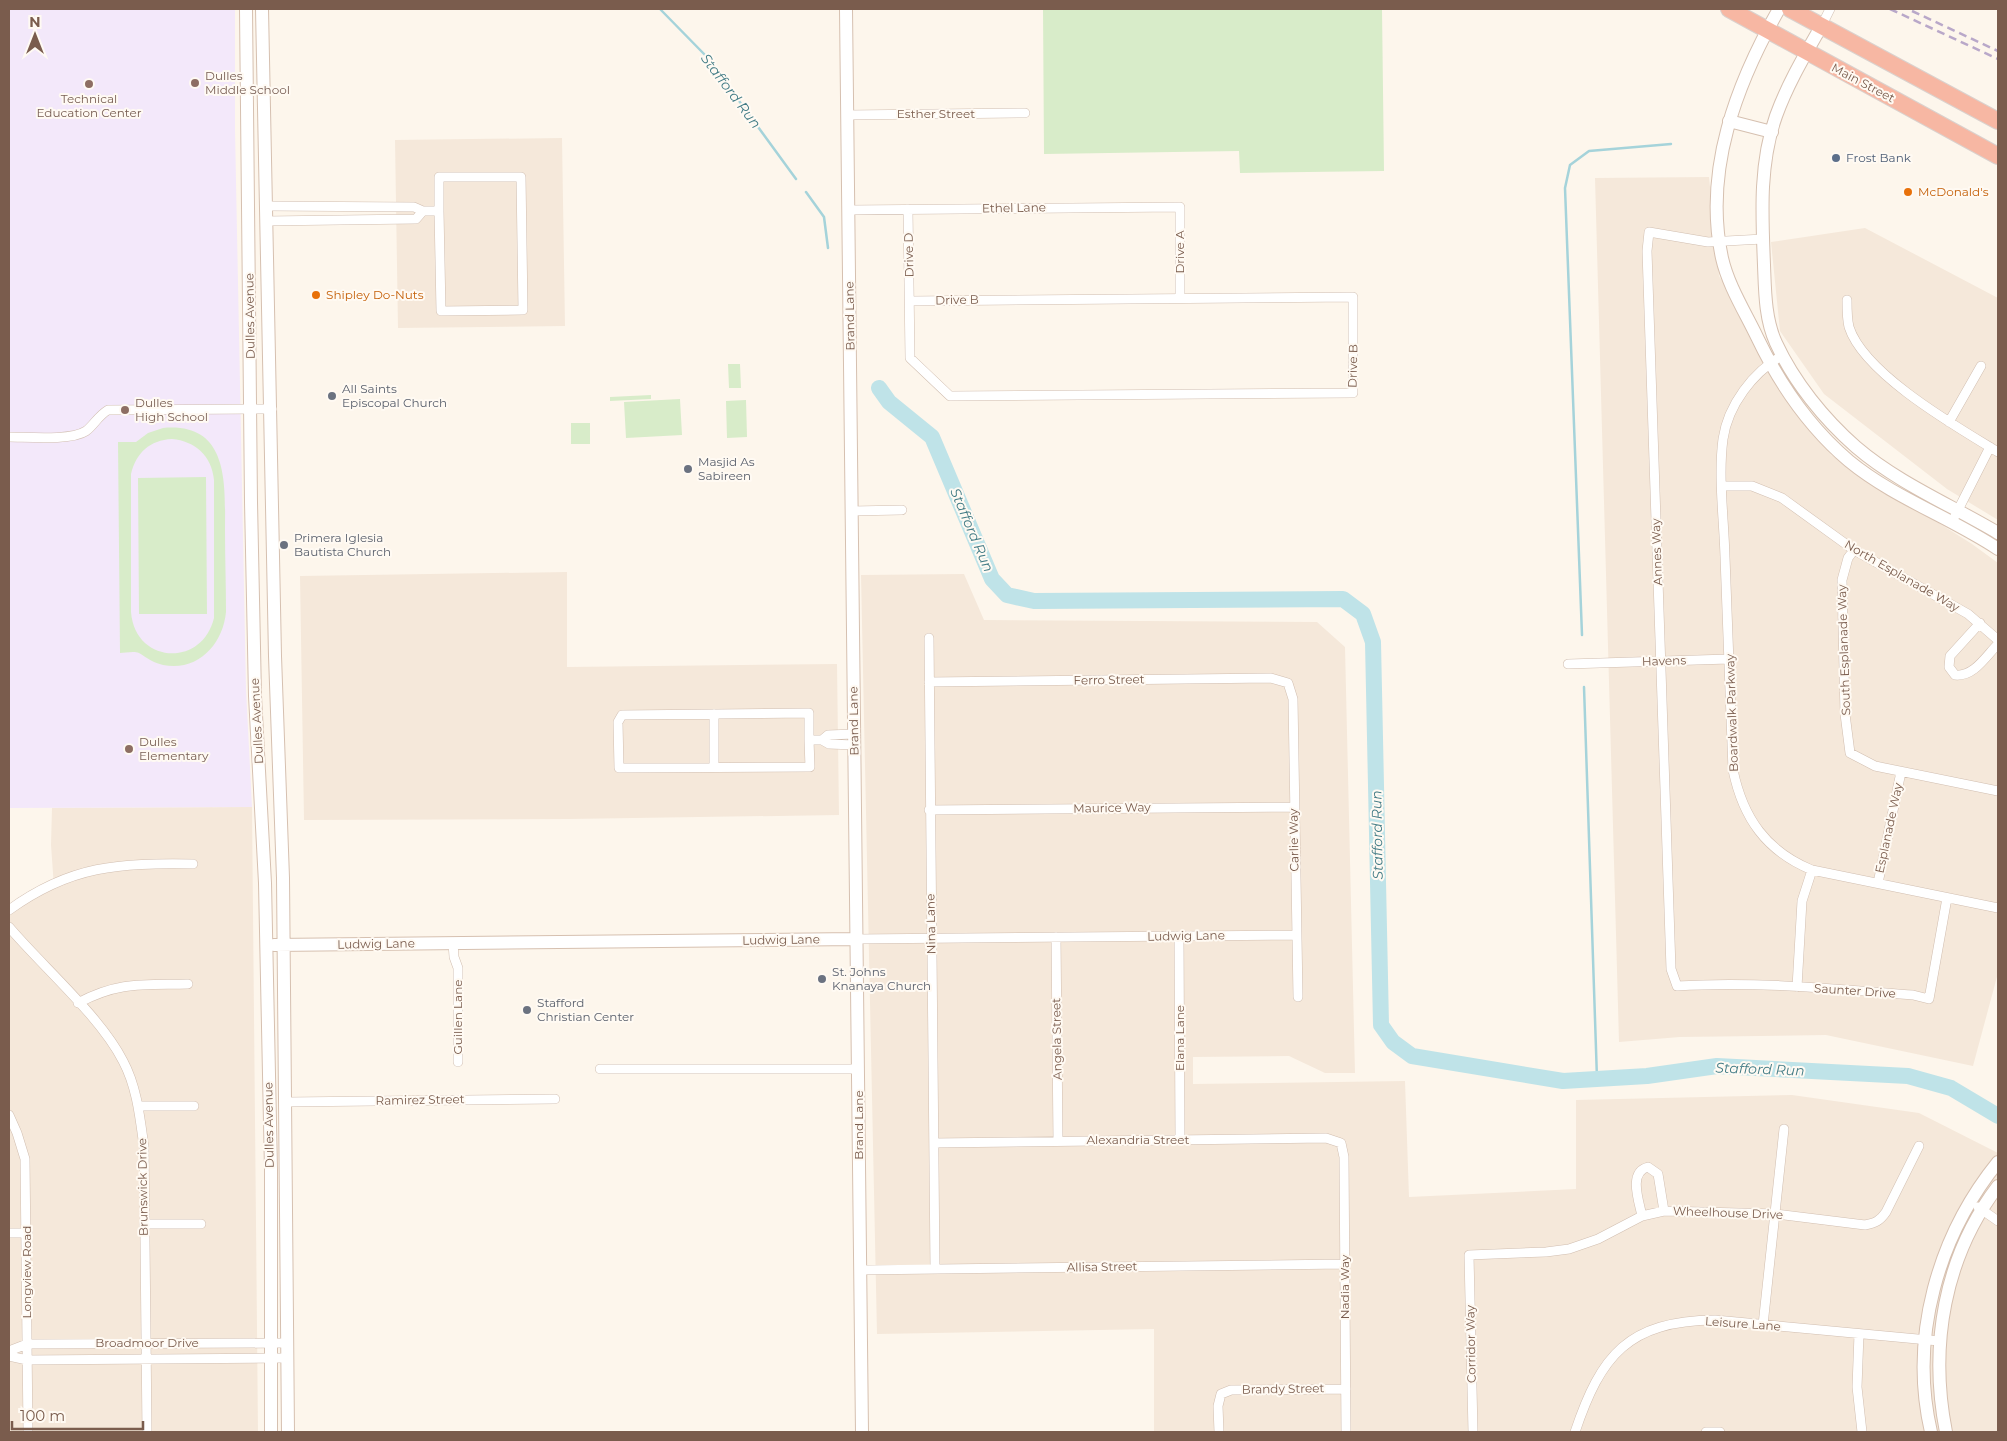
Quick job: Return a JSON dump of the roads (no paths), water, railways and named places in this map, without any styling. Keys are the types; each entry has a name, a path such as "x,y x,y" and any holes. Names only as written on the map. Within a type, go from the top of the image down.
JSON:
{"highway":[{"name":"Main Street","path":"1729,9 1806,53 1998,156"},
{"path":"1790,9 1998,121"}],"street":[{"name":"Dulles Avenue","path":"246,9 255,696 264,843 271,1170 271,1432"},
{"name":"Dulles Avenue","path":"262,9 286,1102 288,1432"},
{"name":"Brand Lane","path":"846,9 862,1432"},
{"path":"1779,9 1745,73 1729,121 1719,180 1720,241 1728,276 1769,362 1807,417 1849,461 1891,491 1998,549"},
{"path":"1830,9 1784,94 1772,132 1764,170 1763,239 1770,325 1783,355 1817,407 1857,448 1903,480 1998,533"},
{"name":"Esther Street","path":"847,115 1025,114"},
{"path":"1729,121 1772,132"},
{"path":"439,177 521,177 523,310 441,311 439,211 439,177"},
{"path":"266,206 414,207 423,211 439,211"},
{"name":"Ethel Lane","path":"849,210 1180,207"},
{"name":"Drive A","path":"1180,207 1180,297"},
{"name":"Drive D","path":"908,210 910,300"},
{"path":"266,221 416,219 423,211"},
{"name":"Annes Way","path":"1677,986 1671,969 1647,261 1649,232 1695,240 1763,239"},
{"name":"Drive B","path":"1353,297 1353,393 950,396 910,358 910,300 1353,297"},
{"path":"1846,300 1849,326 1862,350 1905,391 1949,422 1994,449 1951,523"},
{"name":"Boardwalk Parkway","path":"1783,355 1769,362 1747,386 1728,421 1723,438 1722,486 1733,770 1738,793 1746,813 1759,832 1790,859 1812,870 1998,908"},
{"path":"1949,422 1981,366"},
{"path":"9,437 75,436 87,431 98,416 108,410 272,409"},
{"name":"North Esplanade Way","path":"1722,486 1752,486 1782,498 1854,550 1968,614 1980,623 1998,642"},
{"path":"852,511 902,510"},
{"name":"South Esplanade Way","path":"1854,550 1848,558 1842,580 1846,714 1850,753 1875,766 1901,772"},
{"path":"1980,623 1950,656 1949,667 1955,675 1965,676 1972,671 1998,642"},
{"name":"Nina Lane","path":"929,638 929,810 935,1269"},
{"name":"Havens","path":"1568,664 1729,659"},
{"name":"Ferro Street","path":"929,682 1271,678 1288,683"},
{"name":"Carlie Way","path":"1288,683 1293,699 1295,935 1298,997"},
{"path":"809,713 809,740 810,767 619,768 618,722 622,715 809,713"},
{"path":"714,714 714,768"},
{"path":"809,740 822,740 829,744 854,740"},
{"path":"1901,772 1998,791"},
{"name":"Esplanade Way","path":"1878,883 1901,772"},
{"name":"Maurice Way","path":"929,810 1294,807"},
{"path":"9,910 29,895 54,882 91,870 131,864 193,864"},
{"path":"1797,987 1802,901 1812,870"},
{"name":"Saunter Drive","path":"1677,986 1726,984 1797,987 1913,995 1929,999 1947,898"},
{"name":"Brunswick Drive","path":"9,927 104,1033 124,1062 138,1106 144,1147 147,1432"},
{"name":"Ludwig Lane","path":"266,945 1295,935"},
{"name":"Elana Lane","path":"1179,936 1180,1140"},
{"name":"Angela Street","path":"1056,937 1058,1141"},
{"name":"Guillen Lane","path":"453,943 454,957 458,968 458,1062"},
{"path":"78,1003 100,991 118,986 188,984"},
{"path":"600,1068 858,1069"},
{"name":"Ramirez Street","path":"286,1102 555,1099"},
{"path":"138,1106 194,1106"},
{"name":"Longview Road","path":"9,1115 18,1133 26,1159 28,1432"},
{"path":"1763,1325 1784,1129"},
{"name":"Alexandria Street","path":"934,1143 1326,1138 1341,1143"},
{"name":"Nadia Way","path":"1341,1143 1344,1156 1346,1432"},
{"name":"Wheelhouse Drive","path":"1469,1255 1515,1254 1568,1248 1598,1239 1642,1216 1664,1210 1776,1214 1865,1224 1874,1223 1881,1219 1886,1212 1918,1146"},
{"path":"1931,1432 1925,1384 1926,1339 1938,1272 1945,1250 1969,1201 1998,1162"},
{"path":"1642,1216 1636,1184 1637,1175 1642,1168 1648,1167 1658,1174 1664,1210"},
{"path":"271,1170 286,1170"},
{"path":"1946,1432 1939,1388 1939,1341 1942,1319 1954,1270 1981,1209 1998,1186"},
{"path":"1969,1201 1998,1221"},
{"path":"144,1224 201,1224"},
{"path":"9,1233 28,1233"},
{"name":"Corridor Way","path":"1469,1255 1473,1432"},
{"name":"Allisa Street","path":"860,1270 1344,1264"},
{"name":"Leisure Lane","path":"1575,1432 1587,1397 1597,1377 1624,1344 1662,1326 1691,1320 1939,1341"},
{"path":"1859,1334 1857,1387 1862,1432"},
{"name":"Broadmoor Drive","path":"9,1351 27,1344 287,1343"},
{"name":"Broadmoor Drive","path":"9,1356 27,1360 287,1358"},
{"name":"Brandy Street","path":"1219,1432 1218,1406 1221,1394 1231,1390 1346,1388"},
{"path":"1706,1432 1720,1432"}],"waterway":[{"name":"Stafford Run","path":"660,9 707,57 796,179"},
{"path":"1582,635 1565,188 1570,165 1589,151 1671,144"},
{"name":"Stafford Run","path":"806,192 824,217 828,248"},
{"name":"Stafford Run","path":"879,388 889,402 932,437 992,579 1007,595 1034,601 1343,599 1363,614 1373,642 1381,1025 1393,1042 1412,1056 1563,1081 1647,1076 1717,1066 1908,1076 1951,1088 1998,1116"},
{"path":"1584,687 1597,1079"}],"railway":[{"path":"1890,9 1998,59"},
{"path":"1912,11 1998,51"}],"place":[{"name":"Dulles Middle School","path":"195,83"},
{"name":"Technical Education Center","path":"89,84"},
{"name":"Frost Bank","path":"1836,158"},
{"name":"McDonald's","path":"1908,192"},
{"name":"Shipley Do-Nuts","path":"316,295"},
{"name":"All Saints Episcopal Church","path":"332,396"},
{"name":"Dulles High School","path":"125,410"},
{"name":"Masjid As Sabireen","path":"688,469"},
{"name":"Primera Iglesia Bautista Church","path":"284,545"},
{"name":"Dulles Elementary","path":"129,749"},
{"name":"St. Johns Knanaya Church","path":"822,979"},
{"name":"Stafford Christian Center","path":"527,1010"}]}
